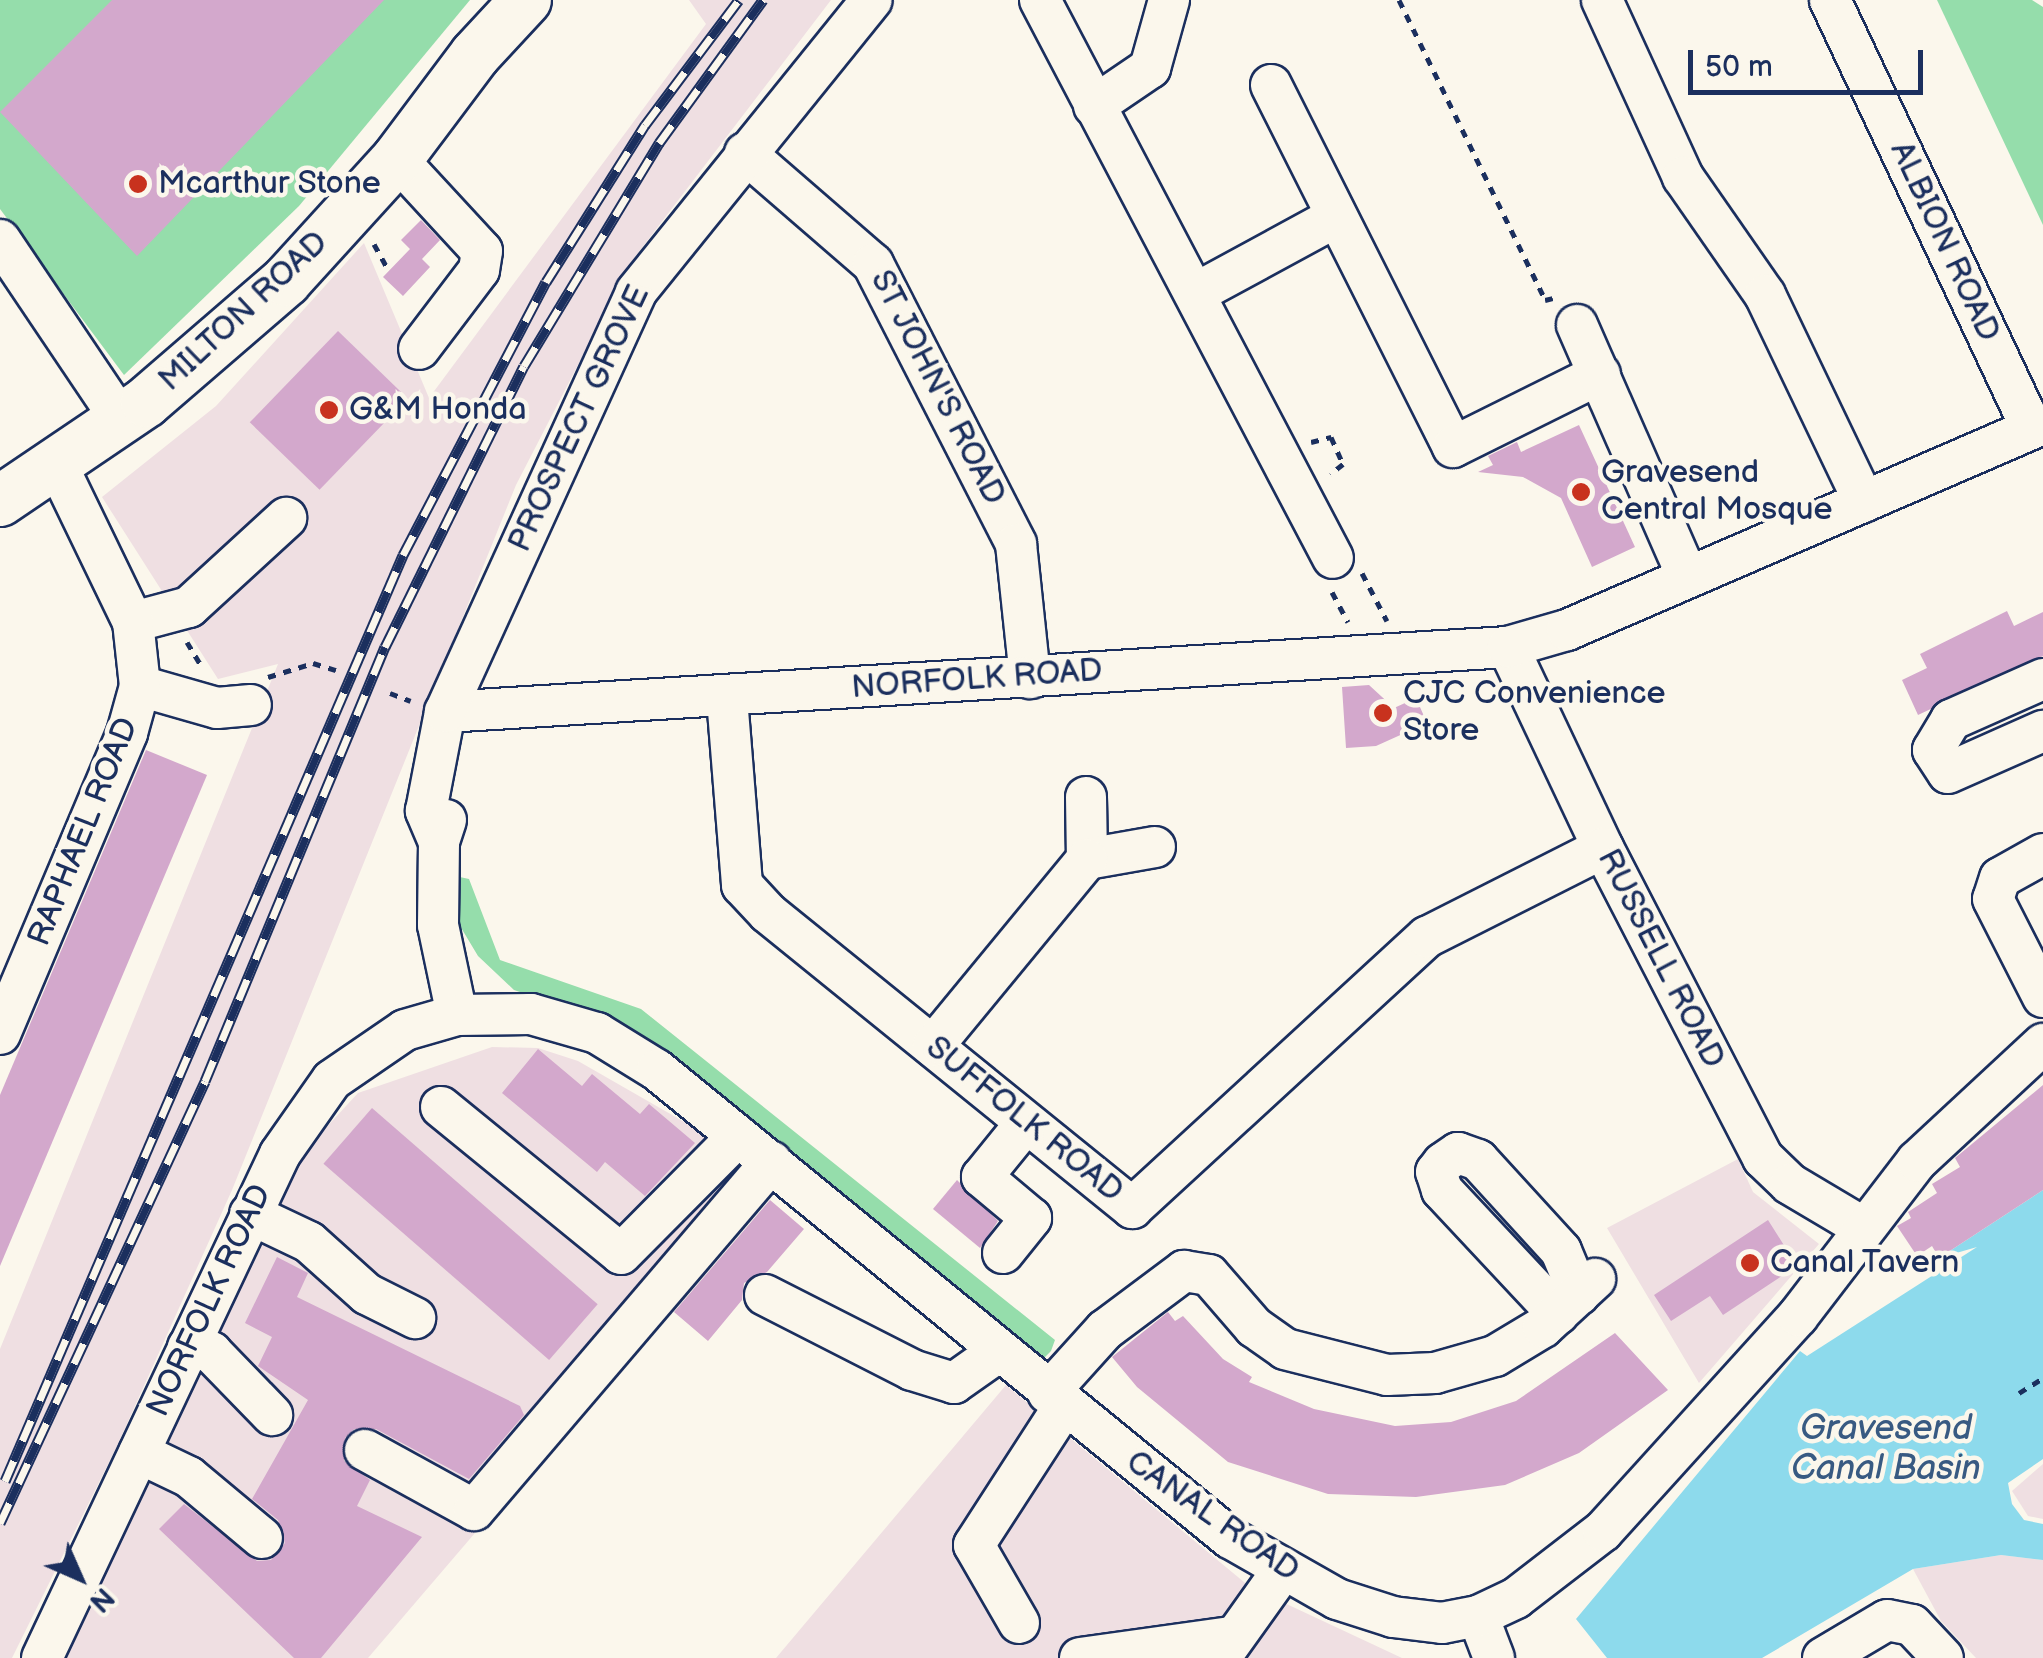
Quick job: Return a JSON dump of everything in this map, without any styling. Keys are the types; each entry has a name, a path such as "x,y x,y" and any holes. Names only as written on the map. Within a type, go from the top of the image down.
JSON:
{"main road":[{"name":"MILTON ROAD","path":"0,501 122,420 286,281 397,159 474,55 526,0"}],"street":[{"name":"PROSPECT GROVE","path":"457,1014 438,924 438,842 445,802 436,783 446,712 641,283 872,0"},
{"path":"1040,0 1333,558"},
{"path":"1094,106 1150,68 1169,0"},
{"path":"1602,0 1683,177 1765,295 1864,502"},
{"name":"ALBION ROAD","path":"1830,0 2038,426"},
{"path":"1271,86 1453,447 1589,351"},
{"name":"ST JOHN'S ROAD","path":"745,153 874,264 1016,544 1030,678"},
{"path":"397,159 482,251 479,270 419,350"},
{"path":"1196,293 1336,217"},
{"path":"0,240 122,420"},
{"path":"1550,374 1589,351"},
{"path":"1589,351 1687,575"},
{"name":"NORFOLK ROAD","path":"446,712 727,698 1508,647 1566,630 2038,426"},
{"name":"RAPHAEL ROAD","path":"0,1034 128,733 140,686 133,622 56,463"},
{"path":"133,622 189,607 286,518"},
{"name":"RUSSELL ROAD","path":"1508,647 1602,848 1768,1164 1864,1228"},
{"path":"2043,679 1951,720 1933,750 1951,773 2043,731"},
{"path":"140,686 217,708 251,704"},
{"name":"SUFFOLK ROAD","path":"727,698 742,886 1025,1124 1132,1208 1427,937 1602,848"},
{"path":"933,1046 1086,858 1086,797"},
{"path":"1086,858 1155,847"},
{"path":"2043,854 2000,878 1994,899 2043,998"},
{"name":"NORFOLK ROAD","path":"42,1658 250,1214 332,1080 405,1030 457,1014"},
{"name":"CANAL ROAD","path":"457,1014 530,1014 597,1033 658,1070 1188,1507 1282,1571 1393,1617 1442,1623 1478,1616 1541,1580 1612,1522 1788,1327 1864,1228 1962,1112 2043,1044"},
{"path":"441,1107 621,1254 738,1136"},
{"path":"1003,1253 1031,1218 982,1177 1025,1124"},
{"path":"365,1450 474,1510 771,1162"},
{"path":"250,1214 310,1242 367,1294 415,1318"},
{"path":"1019,1623 974,1545 1091,1343 1184,1271 1209,1275 1254,1327 1286,1350 1373,1374 1435,1372 1475,1363 1510,1349 1577,1296"},
{"path":"765,1295 912,1370 954,1382 998,1352"},
{"path":"188,1347 211,1352 272,1415"},
{"path":"139,1454 188,1476 262,1538"},
{"path":"1080,1658 1226,1648 1282,1571"},
{"path":"1478,1616 1494,1658"},
{"path":"1823,1658 1887,1620 1912,1625 1943,1658"}],"path":[{"path":"1399,0 1545,300 1563,294 1589,351"},
{"path":"364,235 388,269"},
{"path":"294,669 316,663 336,670"},
{"path":"2019,1393 2043,1378"}],"shaded area":[{"path":"689,0 831,0 631,262 516,485 232,1190 117,1446 12,1658 0,1658 0,1349 278,664 218,679 102,497 216,406 364,243 429,398 706,24"},
{"path":"492,1047 538,1048 578,1061 714,1139 771,1187 368,1658 60,1658 299,1157 358,1093"},
{"path":"1738,1159 1753,1192 1819,1244 1699,1383 1607,1228"},
{"path":"1006,1385 1250,1587 1402,1658 776,1658"},
{"path":"2043,1464 2043,1519 2028,1516 2012,1491"},
{"path":"2001,1555 2043,1560 2043,1658 1976,1658 1941,1621 1913,1569"}],"green space":[{"path":"0,0 470,0 299,206 124,375 0,209"},
{"path":"1937,0 2032,0 2043,7 2043,225"},
{"path":"455,876 469,879 500,960 641,1009 1055,1340 1051,1351 1042,1360 591,1016 514,990 478,956 457,921"}],"water":[{"name":"Gravesend Canal Basin","path":"2043,1190 2043,1459 2008,1483 2012,1504 2024,1520 2043,1524 2043,1560 2001,1555 1913,1569 1762,1658 1607,1658 1576,1619 1800,1351 1807,1356 1977,1247 1939,1258"}],"building":[{"name":"Mcarthur Stone","path":"112,0 384,0 137,256 0,112"},
{"path":"421,220 440,240 422,259 430,267 403,296 383,277 410,249 401,240"},
{"name":"G&M Honda","path":"338,331 408,398 320,490 250,422"},
{"name":"Gravesend Central Mosque","path":"1579,425 1635,547 1592,567 1561,498 1523,477 1478,472 1493,465 1488,456 1517,442 1521,452"},
{"path":"2007,611 2014,626 2043,612 2043,656 1918,715 1902,680 1927,668 1920,654"},
{"name":"CJC Convenience Store","path":"1369,685 1394,708 1416,698 1427,723 1376,746 1346,748 1342,687"},
{"path":"146,750 207,775 0,1266 0,1095"},
{"path":"538,1049 582,1086 592,1074 640,1114 649,1104 695,1143 645,1196 605,1162 597,1172 502,1093"},
{"path":"2043,1085 2043,1190 1939,1258 1932,1246 1917,1256 1897,1226 1911,1218 1908,1212 1937,1193 1932,1184 1960,1167 1955,1158"},
{"path":"372,1108 598,1304 549,1360 323,1164"},
{"path":"957,1180 998,1221 980,1248 933,1209"},
{"path":"770,1200 804,1229 767,1272 744,1283 742,1300 708,1341 674,1312"},
{"path":"1768,1220 1797,1266 1723,1315 1710,1296 1671,1321 1654,1295"},
{"path":"277,1257 308,1273 297,1297 520,1406 524,1415 469,1479 376,1429 354,1429 345,1438 344,1461 370,1480 357,1506 422,1537 321,1658 294,1658 159,1529 184,1504 257,1561 271,1560 285,1543 278,1520 252,1499 308,1400 258,1366 272,1337 245,1323"},
{"path":"1168,1312 1175,1321 1183,1316 1223,1359 1252,1377 1249,1382 1314,1409 1395,1426 1451,1422 1516,1401 1615,1333 1668,1390 1579,1453 1505,1485 1416,1497 1328,1494 1228,1462 1137,1387 1112,1357"}],"railway":[{"path":"5,1481 403,555 546,282 645,125 739,0"},
{"path":"0,1523 205,1081 385,647 524,366 659,143 763,0"}],"place":[{"name":"Mcarthur Stone","path":"138,184"},
{"name":"G&M Honda","path":"329,410"},
{"name":"Gravesend Central Mosque","path":"1581,492"},
{"name":"CJC Convenience Store","path":"1383,713"},
{"name":"Canal Tavern","path":"1750,1263"}]}
